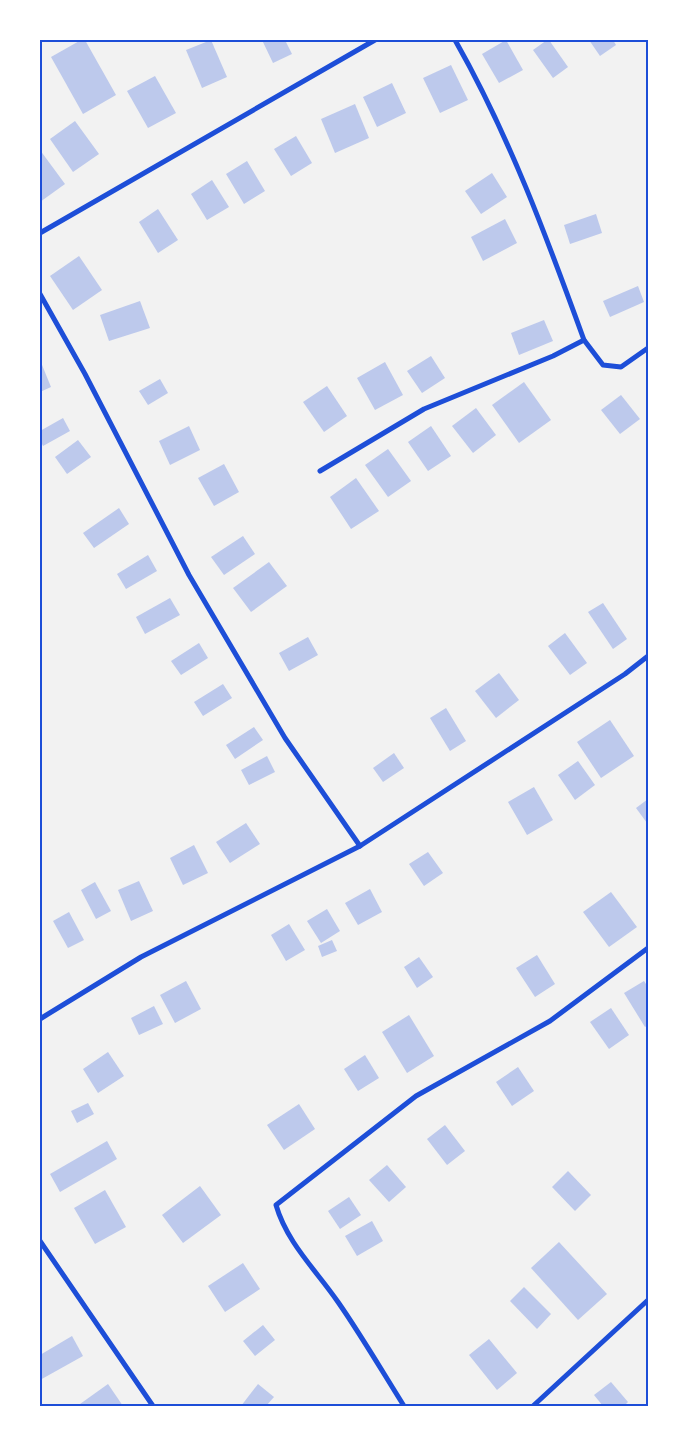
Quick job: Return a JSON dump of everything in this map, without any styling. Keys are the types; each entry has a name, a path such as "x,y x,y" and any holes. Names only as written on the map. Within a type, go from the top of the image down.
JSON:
{"street":[{"path":"40,234 375,40"},
{"path":"455,40 472,69 509,146 552,252 584,340 604,365 621,367 648,348"},
{"path":"40,294 85,374 189,575 285,738 360,846"},
{"path":"320,471 424,410 553,356 584,340"},
{"path":"40,1019 141,957 360,846 625,674 648,656"},
{"path":"404,1406 337,1301 310,1267 280,1220 276,1205 416,1096 550,1021 648,948"},
{"path":"40,1241 153,1406"},
{"path":"533,1406 648,1300"}],"building":[{"path":"81,40 85,40 116,95 83,114 51,57"},
{"path":"211,40 227,77 202,88 186,50"},
{"path":"262,40 285,40 292,54 273,63"},
{"path":"506,40 523,70 499,83 482,54"},
{"path":"549,40 568,67 553,78 533,50"},
{"path":"589,40 613,40 616,45 600,56"},
{"path":"451,65 468,100 440,113 423,78"},
{"path":"155,76 176,113 148,128 127,91"},
{"path":"392,83 406,113 377,127 363,97"},
{"path":"355,104 369,138 335,153 321,119"},
{"path":"75,121 99,154 73,172 50,139"},
{"path":"296,136 312,163 291,176 274,149"},
{"path":"40,150 65,184 40,202"},
{"path":"247,161 265,191 244,204 226,174"},
{"path":"492,173 507,197 481,214 465,191"},
{"path":"212,180 229,207 207,220 191,194"},
{"path":"158,209 178,240 158,253 139,222"},
{"path":"596,214 602,233 570,244 564,225"},
{"path":"505,219 517,243 483,261 471,237"},
{"path":"79,256 102,290 73,310 50,276"},
{"path":"638,286 644,302 610,317 603,301"},
{"path":"140,301 150,328 109,341 100,315"},
{"path":"544,320 553,341 519,355 511,333"},
{"path":"431,356 445,378 422,393 407,371"},
{"path":"40,360 51,387 40,392"},
{"path":"385,362 403,395 375,410 357,378"},
{"path":"160,379 168,393 148,405 139,391"},
{"path":"524,382 551,420 519,443 492,405"},
{"path":"327,386 347,416 324,432 303,402"},
{"path":"621,395 640,419 620,434 601,410"},
{"path":"476,408 496,435 473,453 452,426"},
{"path":"63,418 70,431 43,446 40,440 40,431"},
{"path":"189,426 200,450 170,465 159,441"},
{"path":"431,426 451,456 428,471 408,442"},
{"path":"78,440 91,457 67,474 55,457"},
{"path":"388,449 411,481 388,497 365,465"},
{"path":"224,464 239,492 214,506 198,478"},
{"path":"356,478 379,511 351,529 330,497"},
{"path":"119,508 129,524 94,548 83,533"},
{"path":"243,536 255,554 224,575 211,557"},
{"path":"148,555 157,571 126,589 117,574"},
{"path":"269,562 287,586 251,612 233,588"},
{"path":"170,598 180,615 145,634 136,617"},
{"path":"603,603 627,639 613,649 588,612"},
{"path":"565,633 587,663 570,675 548,646"},
{"path":"308,637 318,655 289,671 279,653"},
{"path":"199,643 208,658 181,675 171,661"},
{"path":"499,673 519,700 496,718 475,691"},
{"path":"223,684 232,698 203,716 194,702"},
{"path":"446,708 466,741 450,751 430,718"},
{"path":"610,720 634,756 601,778 577,742"},
{"path":"254,727 263,740 235,759 226,745"},
{"path":"394,753 404,768 383,782 373,768"},
{"path":"267,756 275,772 249,785 241,770"},
{"path":"578,761 595,785 575,800 558,775"},
{"path":"534,787 553,820 527,835 508,802"},
{"path":"648,799 648,822 647,823 636,808"},
{"path":"246,823 260,844 230,863 216,842"},
{"path":"194,845 208,873 183,885 170,858"},
{"path":"428,852 443,873 424,886 409,864"},
{"path":"139,881 153,911 131,921 118,890"},
{"path":"95,882 111,911 96,919 81,890"},
{"path":"370,889 382,912 358,925 345,903"},
{"path":"611,892 637,927 609,947 583,912"},
{"path":"327,909 340,931 321,943 307,921"},
{"path":"69,912 84,940 68,948 53,921"},
{"path":"289,924 305,950 286,961 271,935"},
{"path":"332,940 337,951 322,957 318,946"},
{"path":"537,955 555,984 535,997 516,968"},
{"path":"419,957 433,977 417,988 404,967"},
{"path":"186,981 201,1009 175,1023 160,995"},
{"path":"644,981 648,987 648,1025 645,1027 624,993"},
{"path":"154,1006 163,1024 139,1035 131,1018"},
{"path":"611,1008 629,1035 609,1049 590,1022"},
{"path":"409,1015 434,1056 407,1073 382,1032"},
{"path":"108,1052 124,1076 98,1093 83,1069"},
{"path":"365,1055 379,1078 358,1091 344,1069"},
{"path":"518,1067 534,1091 512,1106 496,1082"},
{"path":"88,1103 94,1114 77,1123 71,1111"},
{"path":"299,1104 315,1129 284,1150 267,1125"},
{"path":"445,1125 465,1151 447,1165 427,1139"},
{"path":"107,1141 117,1159 60,1192 50,1174"},
{"path":"387,1165 406,1187 389,1202 369,1180"},
{"path":"568,1171 591,1195 575,1211 552,1187"},
{"path":"200,1186 221,1215 183,1243 162,1215"},
{"path":"105,1190 126,1227 95,1244 74,1208"},
{"path":"349,1197 361,1215 340,1229 328,1211"},
{"path":"372,1221 383,1241 357,1256 345,1236"},
{"path":"559,1242 607,1294 578,1320 531,1268"},
{"path":"243,1263 260,1289 225,1312 208,1286"},
{"path":"524,1287 551,1314 537,1329 510,1301"},
{"path":"263,1325 275,1340 255,1356 243,1341"},
{"path":"72,1336 83,1356 40,1380 40,1355"},
{"path":"489,1339 517,1373 497,1390 469,1355"},
{"path":"611,1382 628,1402 624,1406 603,1406 594,1395"},
{"path":"108,1384 123,1406 81,1406 80,1404"},
{"path":"258,1384 274,1397 266,1406 241,1406"}]}
